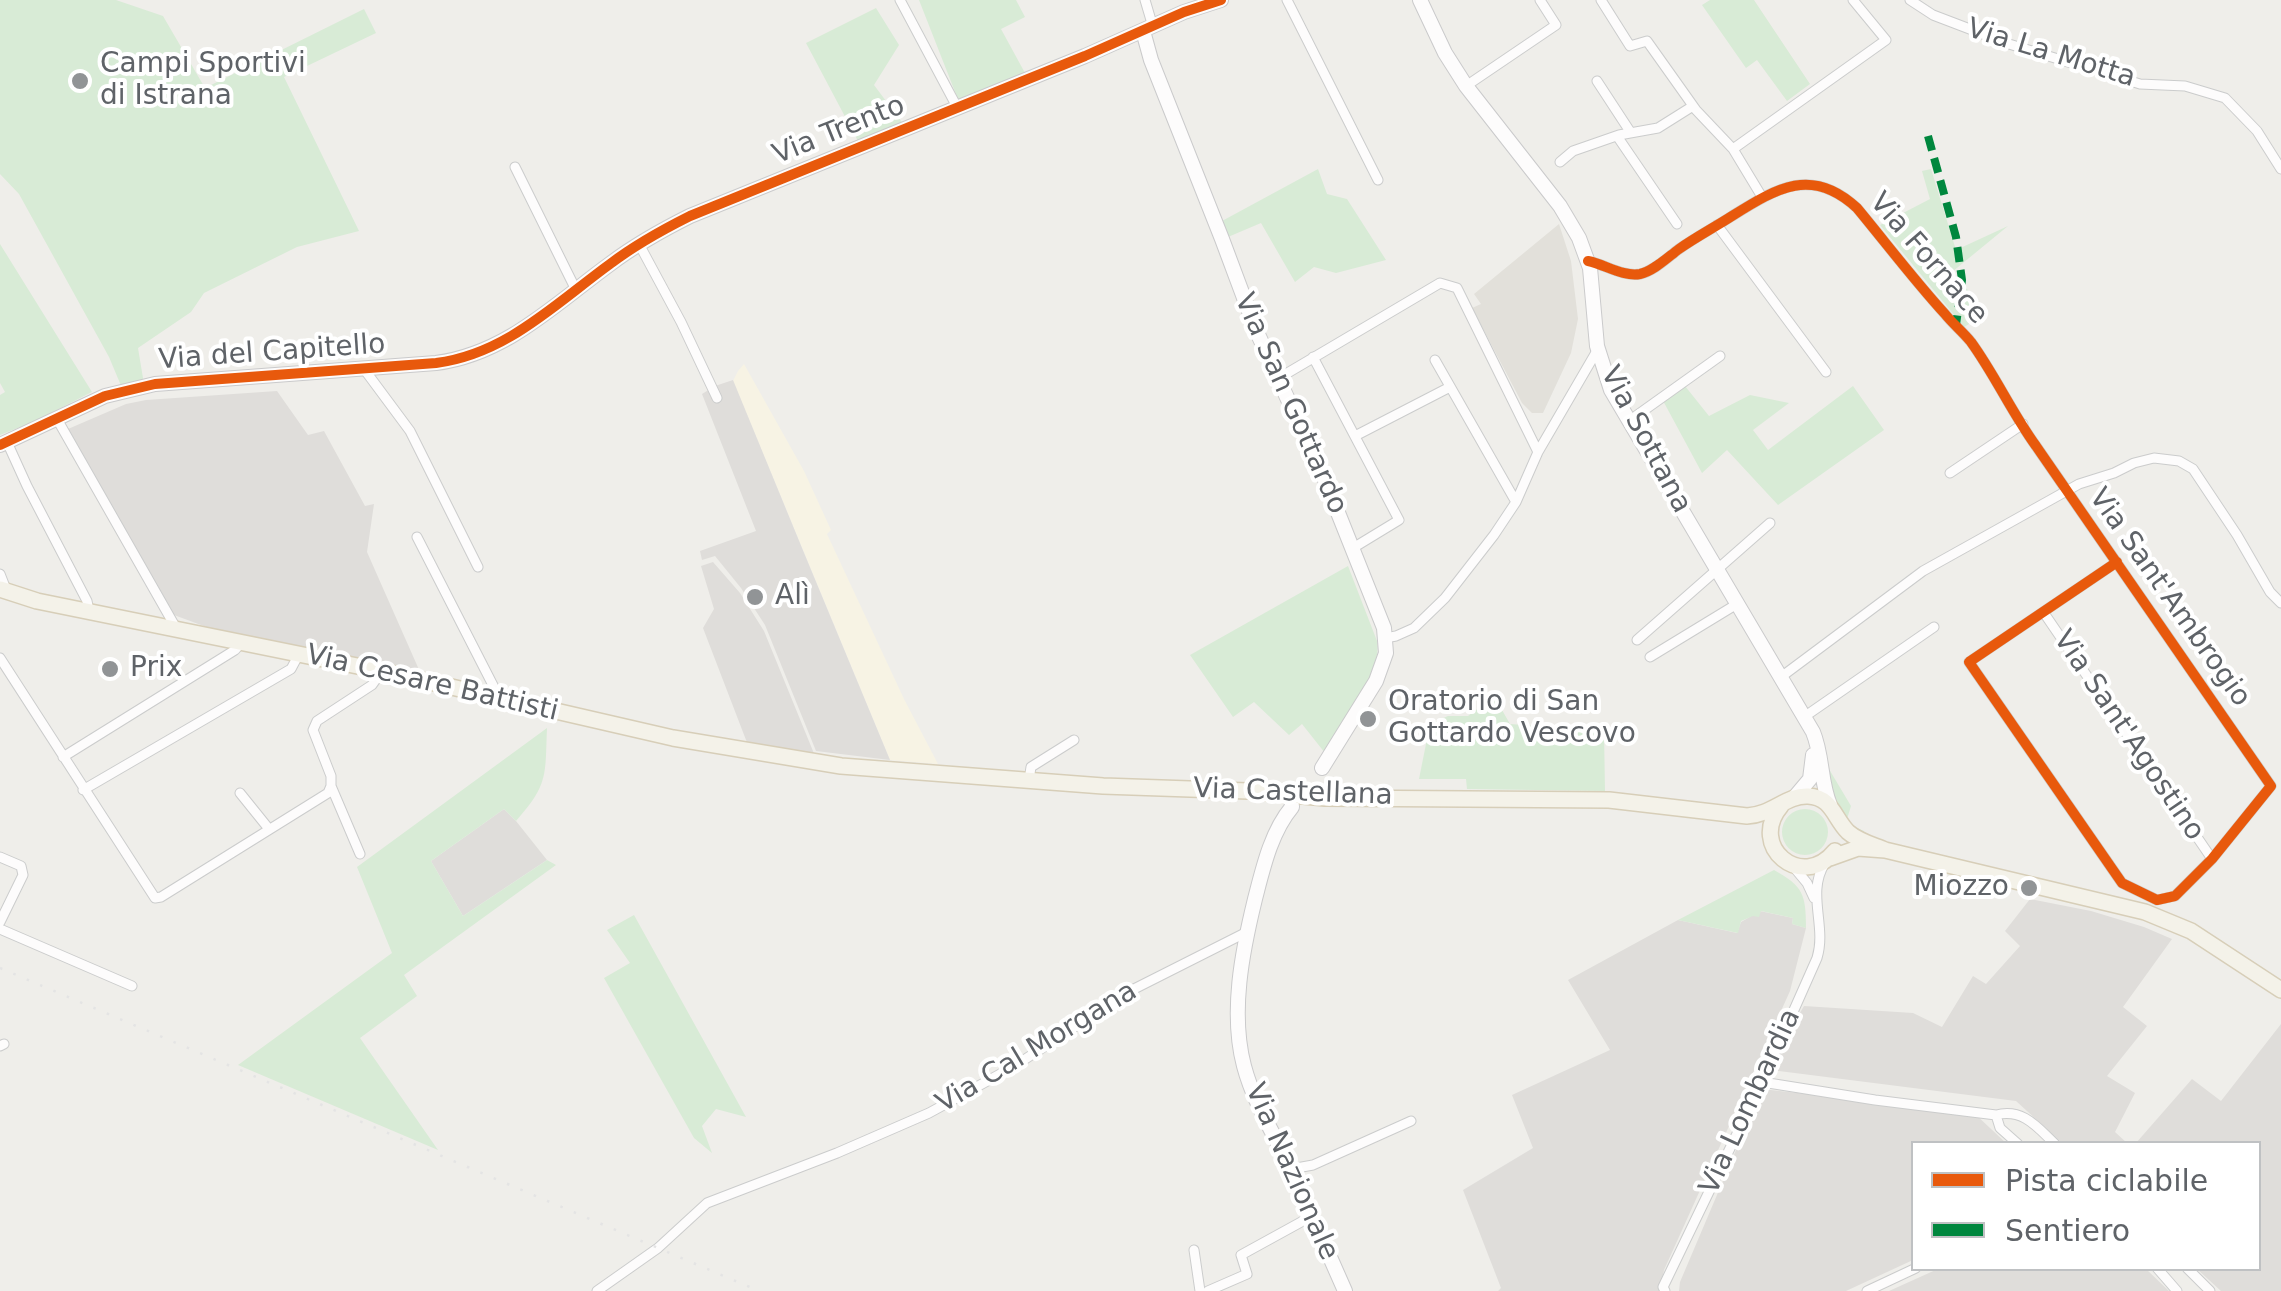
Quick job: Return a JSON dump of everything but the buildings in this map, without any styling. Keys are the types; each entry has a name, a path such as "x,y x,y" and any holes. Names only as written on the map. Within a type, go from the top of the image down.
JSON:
{"main road":[{"name":"Via Cesare Battisti","path":"4,590 673,738 866,769"},
{"name":"Via Castellana","path":"866,769 1326,798 1609,800 1754,816 1787,802"},
{"path":"1885,850 1852,835 1834,811 1809,796 1787,802 1770,826 1771,842 1790,864 1808,867 1858,848 1885,850 2152,906 2281,990"},
{"path":"1828,859 1841,836 1834,811"},
{"name":"Via Castellana","path":"1720,814 1751,827 1771,842"}],"street":[{"path":"900,0 957,106"},
{"path":"1145,0 1148,29"},
{"name":"Via Trento","path":"497,346 639,244 690,216 1184,12 1222,0"},
{"path":"1287,0 1378,180"},
{"name":"Via Sottana","path":"1420,0 1466,86 1560,206 1579,238 1588,261 1598,349 1611,390 1805,718 1818,746 1823,786 1834,811"},
{"path":"1466,86 1556,25 1540,0"},
{"path":"1601,0 1630,46 1647,41 1693,106 1732,149 1762,198"},
{"path":"1732,149 1886,40 1853,0"},
{"name":"Via La Motta","path":"1910,0 1933,16 2009,44 2140,84 2186,86 2225,98 2257,131 2281,170"},
{"name":"Via San Gottardo","path":"1148,29 1151,60 1243,299 1353,548 1385,638"},
{"path":"1598,81 1632,133"},
{"path":"1560,162 1572,151 1658,128 1693,106"},
{"path":"1617,136 1677,224"},
{"path":"514,167 576,290"},
{"name":"Via Fornace","path":"1588,261 1640,274 1787,186 1818,184 1842,194 1969,339 2068,490"},
{"path":"1717,226 1826,372"},
{"path":"639,244 717,398"},
{"path":"1279,378 1440,283 1457,288 1538,452"},
{"name":"Via del Capitello","path":"4,444 106,396 156,384 455,361 497,346"},
{"path":"1322,768 1376,680 1386,653 1385,638 1414,628 1494,536 1598,349"},
{"path":"1629,421 1720,356"},
{"path":"1313,357 1399,520 1353,548"},
{"path":"1436,360 1516,502"},
{"path":"364,369 410,431 478,567"},
{"path":"1354,436 1450,386"},
{"path":"57,419 176,628"},
{"path":"1950,473 2023,424"},
{"path":"4,444 89,611"},
{"path":"1781,677 1924,572 2068,490 2144,460 2162,457 2193,469 2270,592 2281,603"},
{"name":"Via Sant'Ambrogio","path":"2068,490 2272,786 2175,896 2152,906"},
{"path":"1636,640 1770,523"},
{"path":"417,538 499,698"},
{"path":"2117,562 1969,662 2122,884 2152,906"},
{"path":"0,574 4,590"},
{"path":"1650,657 1737,604"},
{"name":"Via Sant'Agostino","path":"2044,614 2212,858"},
{"path":"1805,718 1934,627"},
{"path":"63,757 236,650 242,642"},
{"path":"84,790 291,669 299,654"},
{"path":"0,658 155,898 328,793 331,786"},
{"path":"360,854 312,734 314,726 372,686 382,671"},
{"name":"Via Sottana","path":"1787,802 1806,786 1812,771 1813,751 1805,718"},
{"path":"1029,780 1031,767 1074,740"},
{"path":"240,793 269,829"},
{"name":"Via Nazionale","path":"1291,796 1292,807 1283,818 1265,862 1248,926 1238,1000 1238,1033 1244,1067 1264,1117 1345,1291"},
{"path":"1283,818 1326,798"},
{"path":"0,857 24,870 0,926 132,986"},
{"name":"Via Lombardia","path":"1665,1291 1663,1287 1762,1082 1818,954 1816,883 1828,859"},
{"path":"1790,864 1807,883 1817,906"},
{"name":"Via Cal Morgana","path":"597,1291 658,1248 707,1203 929,1113 1013,1067 1130,990 1244,935 1248,926"},
{"path":"1762,1082 1996,1115 2008,1112 2027,1117 2052,1141"},
{"path":"1996,1115 2000,1128 2015,1141"},
{"path":"1291,1169 1313,1165 1412,1120"},
{"path":"1194,1250 1204,1291 1247,1274 1241,1256 1312,1216"},
{"path":"1867,1291 1911,1270"},
{"path":"2160,1271 2177,1291"},
{"path":"2191,1271 2210,1291"}],"shaded area":[{"path":"1559,224 1571,261 1578,319 1571,353 1543,413 1532,413 1522,403 1472,308 1481,304 1474,294"},
{"path":"744,364 804,471 831,530 827,534 938,764 890,760 733,381"},
{"path":"733,380 890,760 816,751 765,625 715,556 702,560 700,551 756,531 702,394"},
{"path":"277,391 308,435 324,431 365,506 374,504 367,552 424,681 247,642 174,615 68,429 126,404 146,400"},
{"path":"713,562 740,593 764,631 815,756 751,753 703,628 714,609 701,566"},
{"path":"504,809 547,860 463,916 431,861"},
{"path":"2030,899 2091,911 2172,939 2123,1007 2147,1026 2107,1076 2135,1093 2115,1132 2125,1141 2060,1141 2016,1101 1771,1070 1804,1006 1913,1013 1942,1027 1973,976 1986,984 2020,946 2005,931"},
{"path":"1760,911 1793,918 1792,924 1806,928 1790,991 1664,1270 1660,1291 1498,1291 1501,1288 1463,1190 1533,1148 1512,1095 1610,1050 1568,980 1678,920 1737,933 1741,922"},
{"path":"2281,1024 2281,1291 2221,1291 2199,1271 2261,1271 2261,1141 2138,1141 2192,1079 2221,1101"},
{"path":"1762,1089 1974,1113 2004,1141 1911,1141 1911,1261 1846,1291 1679,1291"},
{"path":"1933,1271 2148,1271 2169,1291 1889,1291"}],"green space":[{"path":"0,0 116,0 163,16 205,88 364,9 376,33 284,77 359,231 297,247 204,293 191,312 138,348 144,384 122,388 109,357 19,194 0,174"},
{"path":"919,0 1016,0 1025,17 1001,29 1025,73 959,102"},
{"path":"1710,0 1754,0 1810,84 1787,101 1757,60 1746,68 1702,5"},
{"path":"876,8 899,45 874,85 904,125 859,143 806,43"},
{"path":"1318,169 1327,194 1347,199 1386,260 1336,273 1314,267 1295,282 1261,223 1228,237 1222,221"},
{"path":"1931,169 1956,250 2008,226 1952,272 1988,313 1964,327 1880,225 1930,199 1922,171"},
{"path":"0,244 92,392 0,435 0,395 5,392 0,383"},
{"path":"1685,386 1709,416 1750,395 1789,403 1753,430 1768,450 1853,386 1884,430 1778,505 1727,450 1702,473 1661,397"},
{"path":"1348,566 1377,641 1377,654 1368,683 1325,753 1302,724 1289,735 1254,702 1233,717 1190,655"},
{"path":"1494,696 1510,724 1604,731 1605,791 1467,789 1466,779 1419,779 1430,724 1448,716 1468,716"},
{"path":"547,728 540,788 516,821 504,809 431,861 463,916 547,860 556,865 404,975 417,996 360,1038 438,1150 238,1065 392,953 357,867"},
{"path":"1823,759 1851,806 1847,819 1850,824 1842,814 1831,792"},
{"path":"1805,809 1821,816 1828,832 1821,848 1805,855 1789,848 1782,832 1789,816"},
{"path":"1774,870 1801,892 1806,928 1792,924 1793,918 1761,911 1759,917 1741,921 1738,933 1678,920"},
{"path":"634,915 746,1117 716,1109 702,1126 712,1153 694,1138 604,978 630,963 607,930"}],"railway":[{"path":"0,968 759,1291"}],"marked path":[{"path":"1928,136 1956,237 1962,280 1956,325"}],"cycle path":[{"path":"0,445 105,396 155,384 461,358 529,325 629,250 690,216 1221,0"},
{"path":"1588,261 1627,274 1640,274 1748,206 1794,186 1825,188 1857,208 1971,342 2027,433 2095,531 2124,573 2212,701 2271,786 2212,859 2175,896 2157,900 2122,883 1969,662 2117,562"}],"place":[{"name":"Campi Sportivi di Istrana","path":"80,81"},
{"name":"Alì","path":"755,597"},
{"name":"Prix","path":"110,669"},
{"name":"Oratorio di San Gottardo Vescovo","path":"1368,719"},
{"name":"Miozzo","path":"2029,888"}]}
